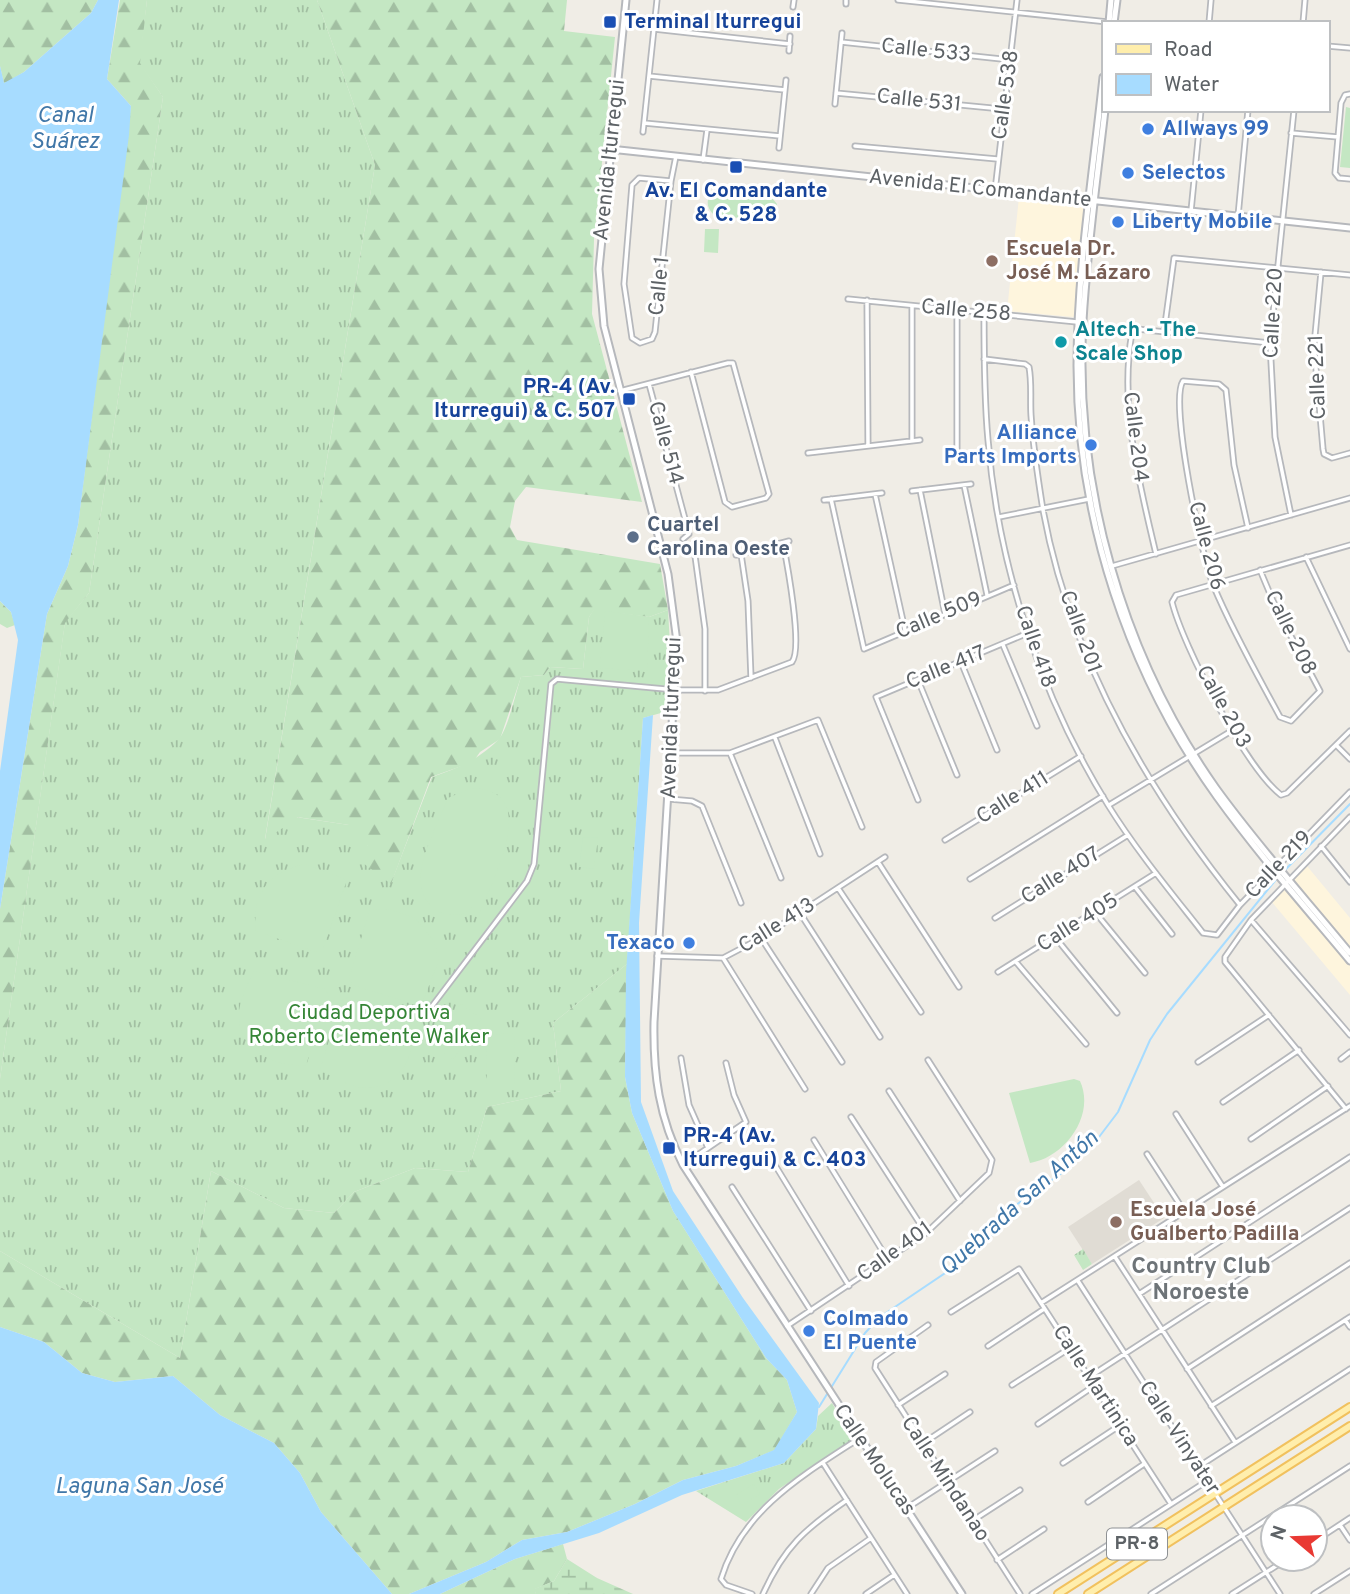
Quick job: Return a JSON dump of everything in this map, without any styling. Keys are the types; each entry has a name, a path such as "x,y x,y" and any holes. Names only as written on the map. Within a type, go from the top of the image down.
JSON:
{"main road":[{"name":"PR-8","path":"1058,1594 1350,1407"},
{"name":"PR-8","path":"1087,1594 1350,1426"}],"street":[{"name":"Avenida Iturregui","path":"626,0 599,288 604,326 668,574 677,642 657,956 655,1079 665,1123 683,1165 787,1326"},
{"path":"643,132 657,0"},
{"path":"793,7 794,0"},
{"path":"898,0 1102,22"},
{"name":"Calle 538","path":"995,191 1002,109 1011,60 1017,0"},
{"path":"1111,0 1113,21"},
{"path":"1113,21 1117,0"},
{"path":"1209,21 1211,0"},
{"path":"1303,21 1306,0"},
{"path":"654,29 790,44"},
{"path":"835,104 842,33"},
{"path":"789,51 790,36"},
{"name":"Calle 533","path":"841,42 1011,60"},
{"path":"1329,46 1350,48"},
{"path":"649,76 785,90"},
{"path":"779,148 786,80"},
{"path":"1093,201 1102,89"},
{"name":"Calle 531","path":"836,93 1002,109"},
{"path":"1347,95 1338,137 1336,176 1350,179"},
{"path":"1105,112 1080,322 1078,409 1092,499 1109,567 1139,659 1216,796 1350,961"},
{"path":"1191,211 1201,112"},
{"path":"1238,216 1248,112"},
{"name":"Calle 220","path":"1291,515 1275,437 1270,343 1294,112"},
{"path":"644,123 780,136"},
{"path":"703,160 707,130"},
{"path":"1291,133 1338,137"},
{"path":"855,146 998,159"},
{"name":"Avenida El Comandante","path":"610,149 1350,228"},
{"name":"Calle 1","path":"671,180 639,178 632,186 624,284 632,338 637,343 650,340 655,332 671,180 676,156"},
{"path":"1164,332 1174,258 1350,275"},
{"name":"Calle 221","path":"1321,272 1314,346 1323,449 1324,454 1332,458 1350,453"},
{"name":"Calle 258","path":"848,299 1080,322"},
{"path":"867,300 868,445"},
{"path":"912,306 912,441"},
{"path":"957,308 957,456"},
{"name":"Calle 418","path":"984,312 988,441 999,517 1028,633 1053,698 1103,796 1156,873 1203,933 1209,936"},
{"name":"Calle 204","path":"1156,554 1135,455 1128,388 1132,332 1138,329 1270,343"},
{"name":"Calle 201","path":"985,359 1025,364 1029,367 1031,417 1043,509 1058,570 1080,639 1117,722 1149,781 1240,905"},
{"path":"620,391 691,372 733,363 769,494 766,498 727,505 691,372"},
{"name":"Calle 206","path":"1248,528 1234,465 1226,390 1219,384 1183,381 1178,388 1190,486 1213,585 1274,706 1287,722"},
{"name":"Calle 514","path":"649,384 689,534 683,539"},
{"path":"808,453 920,440"},
{"path":"912,491 971,484"},
{"path":"964,485 988,595"},
{"path":"920,490 945,614"},
{"path":"824,500 882,493"},
{"path":"875,494 905,630"},
{"path":"1109,567 1350,498"},
{"name":"Calle 509","path":"831,499 864,649 1014,585"},
{"path":"999,517 1092,499"},
{"path":"426,1014 527,881 534,864 551,684 557,679 676,690 718,690 751,678 794,660 794,613 786,542 738,555 748,601 751,678"},
{"path":"1213,585 1350,545"},
{"path":"687,551 692,551 695,556 703,610 705,691"},
{"path":"1306,557 1350,649"},
{"name":"Calle 208","path":"1260,570 1296,650 1320,691 1293,720 1287,722"},
{"name":"Calle 203","path":"1213,585 1176,595 1172,603 1175,613 1233,730 1281,794 1287,793 1336,745"},
{"name":"Calle 417","path":"918,800 876,697 1028,633"},
{"path":"1003,645 1037,726"},
{"path":"961,662 997,750"},
{"path":"918,680 957,775"},
{"path":"672,753 730,753 816,721 862,827"},
{"path":"1109,806 1233,730"},
{"path":"1350,731 1336,745 1350,759"},
{"path":"775,738 820,854"},
{"path":"730,753 781,878"},
{"name":"Calle 411","path":"945,839 1081,756"},
{"name":"Calle 219","path":"1209,936 1217,935 1240,905 1350,793"},
{"path":"970,879 1103,796"},
{"path":"669,799 692,801 703,808 741,903"},
{"path":"988,1346 1078,1281 1348,1107 1225,962 1225,957 1251,920 1350,817"},
{"name":"Calle 407","path":"995,918 1128,835"},
{"path":"1321,846 1350,882"},
{"name":"Calle 413","path":"657,956 723,958 761,938 885,858"},
{"path":"878,862 959,987"},
{"name":"Calle 405","path":"998,972 1156,873"},
{"path":"1287,881 1350,953"},
{"path":"1135,887 1172,934"},
{"path":"838,888 921,1012"},
{"path":"1095,912 1145,973"},
{"path":"800,913 880,1037"},
{"path":"1251,920 1350,1035"},
{"path":"1055,937 1117,1013"},
{"path":"761,938 842,1062"},
{"path":"723,958 805,1089"},
{"path":"1016,962 1086,1044"},
{"path":"1198,1062 1269,1014"},
{"path":"1223,1101 1298,1050"},
{"path":"1341,1059 1350,1052"},
{"path":"681,1058 689,1105 708,1148"},
{"name":"Calle 401","path":"787,1326 926,1233 989,1173 992,1160 928,1060"},
{"path":"683,1165 746,1122 734,1095 726,1063"},
{"path":"1251,1139 1328,1086"},
{"path":"888,1091 960,1200"},
{"path":"1175,1114 1223,1187"},
{"path":"851,1117 926,1233"},
{"path":"814,1140 888,1260"},
{"path":"1147,1154 1184,1212"},
{"path":"1139,1294 1350,1157"},
{"path":"775,1166 849,1286"},
{"path":"732,1188 811,1311"},
{"path":"1089,1377 1350,1208"},
{"path":"1115,1257 1235,1443"},
{"path":"1187,1369 1350,1263"},
{"name":"Calle Martinica","path":"951,1312 1019,1269 1171,1504"},
{"name":"Calle Vinyater","path":"1078,1281 1259,1562"},
{"path":"1211,1406 1348,1318 1350,1327"},
{"name":"Calle Mindanao","path":"928,1325 876,1362 875,1368 880,1380 1020,1594"},
{"name":"Calle Molucas","path":"787,1326 962,1594"},
{"path":"1013,1385 1070,1348"},
{"path":"1198,1467 1349,1370"},
{"path":"898,1405 945,1374"},
{"path":"1038,1424 1095,1386"},
{"path":"922,1444 970,1412"},
{"path":"1063,1463 1120,1425"},
{"path":"752,1594 726,1585 721,1579 732,1550 748,1525 786,1488 860,1438"},
{"path":"907,1508 995,1451"},
{"path":"823,1463 906,1594"},
{"path":"1088,1502 1145,1464"},
{"path":"1151,1594 1350,1466"},
{"path":"1032,1594 1207,1481"},
{"path":"972,1521 1020,1490"},
{"path":"763,1594 789,1546 811,1524 847,1500"},
{"path":"1329,1532 1350,1518"},
{"path":"1340,1525 1350,1540"},
{"path":"997,1560 1044,1529"},
{"path":"811,1594 828,1568 871,1538"},
{"path":"1314,1594 1350,1571"},
{"path":"1233,1594 1266,1573"},
{"name":"Calle Vinyater","path":"1266,1573 1280,1594"},
{"path":"866,1594 894,1575"}],"shaded area":[{"path":"1019,197 1085,205 1074,317 1007,311"},
{"path":"1307,866 1350,918 1350,995 1271,901"},
{"name":"Escuela José Gualberto Padilla","path":"1139,1180 1164,1218 1092,1264 1068,1227"}],"green space":[{"path":"0,0 98,0 91,13 24,72 4,84 0,66"},
{"path":"120,0 147,0 140,63 163,97 89,593 65,623 0,1079 0,909 47,614 68,566 78,525 131,106 107,79"},
{"name":"Ciudad Deportiva Roberto Clemente Walker","path":"147,0 317,0 375,165 265,839 296,817 349,825 368,846 391,883 432,777 467,763 498,740 508,719 521,677 544,675 550,667 583,669 589,617 594,609 649,617 668,610 671,662 668,711 643,718 627,964 553,1023 561,1091 487,1107 468,1172 415,1168 354,1192 334,1213 284,1208 211,1171 180,1358 0,1251 0,1079 65,622 89,593 163,97 139,63"},
{"path":"317,0 567,0 564,31 615,37 594,240 592,314 642,502 526,487 515,501 510,527 517,540 660,564 668,610 649,617 594,610 589,617 583,669 550,667 544,675 521,677 500,739 480,752 473,762 431,777 391,884 363,863 368,846 348,839 349,825 297,817 294,824 287,825 265,840 375,165"},
{"path":"1346,107 1350,108 1350,168 1340,167"},
{"path":"721,188 768,193 777,204 776,213 765,221 714,215 708,207 708,199 712,192"},
{"path":"705,229 719,229 718,253 704,252"},
{"path":"0,601 11,612 15,625 7,628 0,624"},
{"path":"605,611 649,617 647,671 600,668"},
{"path":"471,788 493,792 505,803 509,818 507,837 502,858 480,913 473,911 473,907 462,914 446,915 431,906 423,893 423,862 448,798"},
{"path":"583,837 598,838 594,869 579,867"},
{"path":"305,864 347,880 323,949 316,952 256,931 257,906 265,887 281,873"},
{"path":"388,909 415,918 434,941 439,960 421,1006 352,985 349,978 370,910"},
{"path":"627,964 625,1077 632,1113 673,1211 766,1358 787,1380 797,1412 775,1450 736,1466 683,1480 635,1504 567,1532 522,1540 486,1562 409,1594 392,1594 321,1512 300,1473 274,1443 220,1415 173,1376 115,1382 82,1373 44,1342 0,1327 0,1251 180,1358 211,1171 284,1208 334,1213 354,1192 415,1168 468,1172 487,1107 561,1091 553,1023"},
{"path":"254,971 325,989 329,996 306,1065 284,1064 272,1060 253,1048 246,1039 241,1029 239,1011"},
{"name":"Ciudad Deportiva Roberto Clemente Walker","path":"348,997 416,1019 414,1042 405,1064 390,1081 379,1086 355,1086 320,1070 341,1001"},
{"path":"461,1004 482,1019 453,1059 432,1044"},
{"path":"514,1033 515,1087 487,1087 486,1035"},
{"path":"1074,1079 1080,1081 1084,1108 1074,1133 1054,1153 1030,1163 1009,1093"},
{"path":"1083,1249 1092,1264 1083,1270 1074,1255"},
{"path":"832,1403 853,1439 779,1489 746,1522 696,1491 784,1463 816,1429 818,1416"},
{"path":"754,1484 760,1494 741,1505 736,1495"},
{"path":"563,1544 567,1559 554,1581 535,1589 536,1594 440,1594 515,1559"},
{"path":"567,1559 597,1578 633,1594 536,1594 534,1589 554,1581"}],"water":[{"name":"Canal Suárez","path":"98,0 119,0 107,79 131,106 129,135 78,525 68,566 47,614 0,909 0,771 18,640 11,612 0,601 0,66 4,83 24,72 91,13"},
{"path":"653,715 639,923 641,1102 673,1191 743,1298 819,1403 816,1429 784,1463 682,1495 599,1533 515,1559 440,1594 409,1594 486,1562 522,1540 567,1532 635,1504 683,1480 736,1466 774,1450 797,1412 787,1380 766,1358 673,1211 632,1113 625,1077 626,973 643,718"},
{"name":"Laguna San José","path":"0,1327 44,1342 82,1373 115,1382 173,1376 220,1415 274,1443 300,1473 321,1512 392,1594 0,1594"}],"waterway":[{"name":"Quebrada San Antón","path":"1284,871 1350,804"},
{"name":"Quebrada San Antón","path":"819,1407 865,1333 880,1317 963,1261 988,1240 1016,1205 1066,1170 1096,1141 1118,1112 1150,1040 1167,1014 1278,877"}],"place":[{"name":"Terminal Iturregui","path":"610,22"},
{"name":"Allways 99","path":"1148,129"},
{"name":"Av. El Comandante & C. 528","path":"736,167"},
{"name":"Selectos","path":"1128,173"},
{"name":"Liberty Mobile","path":"1118,222"},
{"name":"Escuela Dr. José M. Lázaro","path":"992,261"},
{"name":"Altech - The Scale Shop","path":"1061,342"},
{"name":"PR-4 (Av. Iturregui) & C. 507","path":"629,399"},
{"name":"Alliance Parts Imports","path":"1091,445"},
{"name":"Cuartel Carolina Oeste","path":"633,537"},
{"name":"Texaco","path":"689,943"},
{"name":"PR-4 (Av. Iturregui) & C. 403","path":"669,1148"},
{"name":"Escuela José Gualberto Padilla","path":"1116,1222"},
{"name":"Colmado El Puente","path":"809,1331"}],"district":[{"name":"Country Club Noroeste","path":"1201,1280"}]}
